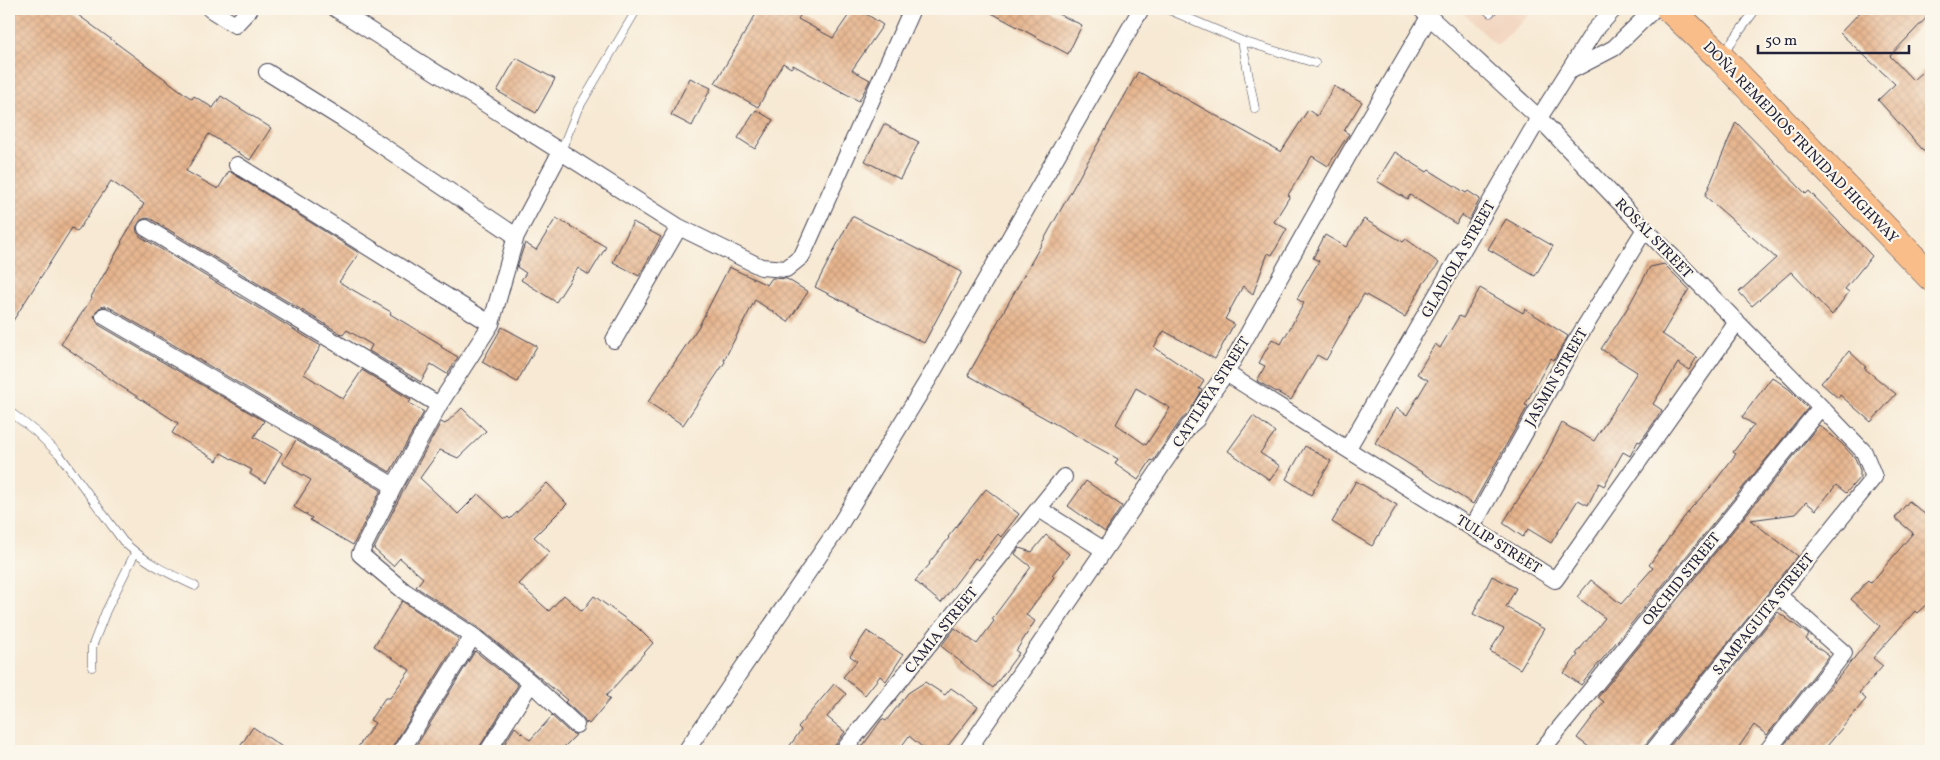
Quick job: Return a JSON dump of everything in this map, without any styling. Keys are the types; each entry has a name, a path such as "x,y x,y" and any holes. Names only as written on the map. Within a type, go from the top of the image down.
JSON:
{"highway":[{"name":"DOÑA REMEDIOS TRINIDAD HIGHWAY","path":"1678,14 1931,277"}],"street":[{"path":"210,9 235,25 250,9"},
{"path":"336,9 680,227 761,267 786,269 802,256 912,9"},
{"path":"686,751 836,531 931,375 1141,9"},
{"name":"GLADIOLA STREET","path":"1348,448 1539,118 1594,31 1614,9"},
{"name":"GLADIOLA STREET","path":"1570,71 1614,48 1654,9"},
{"name":"ROSAL STREET","path":"1425,13 1539,118 1645,229 1821,407 1864,452 1874,477"},
{"name":"CATTLEYA STREET","path":"967,751 1189,426 1196,420 1210,395 1226,373 1349,154 1425,13"},
{"path":"267,72 344,120 516,236"},
{"path":"561,151 516,236 491,324 439,405 394,486 360,554 404,591 473,636 531,684 576,725"},
{"path":"237,165 491,324"},
{"path":"614,340 680,227"},
{"path":"146,228 439,405"},
{"name":"JASMIN STREET","path":"1472,527 1576,341 1645,229"},
{"path":"104,316 394,486"},
{"name":"TULIP STREET","path":"1226,373 1555,580 1737,322"},
{"name":"ORCHID STREET","path":"1541,751 1821,407"},
{"name":"CAMIA STREET","path":"843,751 1064,477"},
{"name":"SAMPAGUITA STREET","path":"1652,751 1874,477"},
{"path":"1039,509 1104,550"},
{"path":"1767,751 1844,653 1778,595"},
{"path":"401,751 473,636"},
{"path":"488,751 531,684"}],"lane":[{"path":"561,151 577,111 637,9"},
{"path":"1167,9 1242,41 1315,63"},
{"path":"1486,9 1490,13 1494,9"},
{"path":"1720,57 1756,9"},
{"path":"1242,41 1255,109"},
{"path":"9,411 36,432 59,454 123,541 135,553 158,568 195,586"},
{"path":"92,667 92,647 106,610 135,553"}],"shaded area":[{"path":"1459,9 1535,9 1497,46"}],"building":[{"path":"9,9 70,9 192,99 194,96 213,108 221,96 271,128 250,160 209,134 186,171 218,189 229,171 359,253 339,282 391,312 390,314 442,345 441,347 458,357 447,374 431,364 421,382 369,351 372,345 347,330 343,335 151,219 141,220 136,227 137,232 141,237 321,346 304,374 343,399 362,370 411,400 409,403 424,412 390,472 109,307 99,308 94,316 99,325 264,421 254,437 282,453 265,483 250,474 252,470 221,453 217,461 172,433 178,423 119,385 61,344 92,298 121,242 144,204 111,181 77,232 72,228 9,327"},
{"path":"759,9 804,9 798,19 833,38 853,9 859,9 883,25 852,70 870,80 859,101 793,65 791,68 783,63 758,107 715,83"},
{"path":"984,9 1047,9 1082,25 1068,54"},
{"path":"1863,9 1931,9 1931,13 1890,56 1913,80 1931,64 1931,159 1878,100 1895,84 1840,33"},
{"path":"516,58 555,79 536,113 497,91"},
{"path":"1138,72 1281,152 1308,110 1317,116 1334,86 1362,102 1344,131 1349,134 1328,166 1312,156 1288,195 1290,196 1274,222 1287,229 1272,255 1268,253 1253,294 1243,286 1225,319 1234,324 1215,359 1164,331 1154,347 1204,381 1199,389 1202,390 1188,414 1181,420 1138,480 1115,464 1118,459 968,375","holes":["1136,388 1170,408 1146,445 1116,424"]},
{"path":"690,78 711,88 692,126 671,115"},
{"path":"756,110 773,120 755,149 738,138"},
{"path":"1736,122 1806,194 1809,191 1872,256 1845,289 1849,292 1832,315 1791,272 1752,306 1739,292 1776,258 1705,196"},
{"path":"884,124 919,142 900,179 865,161"},
{"path":"1395,152 1427,172 1429,170 1466,193 1468,191 1480,199 1469,220 1462,215 1456,224 1410,195 1407,199 1377,181"},
{"path":"852,216 962,272 924,343 815,287"},
{"path":"556,218 606,247 589,275 578,268 556,302 521,280 526,273 517,267 525,243 536,250"},
{"path":"1364,219 1403,242 1406,239 1439,263 1423,284 1405,317 1364,294 1326,360 1317,355 1291,400 1257,381 1265,366 1259,363 1272,339 1281,344 1304,303 1297,299 1319,261 1313,258 1325,235 1346,247"},
{"path":"1506,219 1553,246 1535,276 1488,249"},
{"path":"633,222 661,237 639,276 613,262"},
{"path":"1664,264 1689,289 1662,334 1697,357 1689,370 1678,363 1653,404 1662,410 1640,442 1638,441 1630,456 1623,452 1604,486 1599,483 1588,505 1578,500 1551,543 1528,529 1523,537 1503,523 1541,464 1562,423 1594,441 1637,372 1601,349 1628,307 1650,267"},
{"path":"729,267 767,285 772,278 787,279 808,292 788,322 755,300 724,360 725,362 683,425 648,402 699,326"},
{"path":"1480,288 1523,313 1525,309 1568,336 1554,360 1551,358 1525,405 1528,406 1473,504 1375,443 1396,408 1407,415 1428,380 1417,374 1435,344 1440,348 1459,316 1463,318"},
{"path":"502,327 537,346 517,382 482,362"},
{"path":"1849,351 1866,367 1864,368 1896,394 1871,422 1840,395 1838,398 1821,383"},
{"path":"1772,377 1790,390 1808,408 1581,685 1564,673 1578,655 1576,654 1605,618 1577,597 1591,580 1621,604 1653,568 1649,565 1692,507 1710,488 1736,454 1733,452 1754,425 1742,417"},
{"path":"462,408 486,431 458,458 440,450 420,478 458,514 478,494 505,519 508,517 510,519 547,483 567,504 534,537 550,552 519,584 549,611 564,595 582,611 594,596 637,627 653,643 606,696 610,699 589,724 587,722 586,724 583,718 565,702 567,700 479,628 416,587 423,578 400,558 393,566 374,549 441,422 445,424"},
{"path":"1253,416 1275,432 1260,453 1280,466 1270,480 1228,451"},
{"path":"1819,425 1841,443 1855,458 1860,470 1860,477 1846,493 1836,485 1816,510 1806,502 1795,514 1750,520 1798,556 1645,745 1643,751 1594,751 1577,738 1604,702 1598,697"},
{"path":"296,440 381,490 353,545 310,520 312,518 294,507 311,480 282,463"},
{"path":"1305,446 1331,461 1311,495 1286,479"},
{"path":"1086,481 1122,506 1105,532 1068,506"},
{"path":"1356,481 1397,505 1372,546 1332,522"},
{"path":"986,489 1019,514 1001,537 998,534 978,560 975,558 941,603 915,581"},
{"path":"1909,501 1927,516 1931,511 1931,600 1917,613 1915,611 1873,658 1883,666 1859,693 1866,699 1823,751 1790,751 1783,746 1880,626 1851,599 1868,580 1871,583 1913,533 1895,518"},
{"path":"1046,535 1069,554 1052,575 1054,577 1026,615 1035,621 1016,651 1019,653 993,688 941,646 955,628 977,644 994,621 992,619 1031,567 1015,554 1019,548 1032,552"},
{"path":"1492,576 1516,588 1506,607 1544,629 1520,669 1490,651 1504,629 1473,614"},
{"path":"402,601 459,639 391,751 355,751 375,723 370,720 385,698 390,698 410,670 374,646"},
{"path":"1778,612 1809,635 1806,639 1829,656 1767,735 1754,725 1736,751 1666,751"},
{"path":"867,631 903,655 886,681 880,676 865,695 843,677 857,661 850,656"},
{"path":"475,651 518,685 478,751 413,751"},
{"path":"925,682 945,695 951,688 978,707 944,751 927,751 909,736 898,751 859,751 882,719 886,721 908,693"},
{"path":"834,684 846,694 827,717 845,732 835,745 833,751 786,751 801,730 798,727"},
{"path":"552,716 569,732 576,735 560,751 500,751 515,727 530,740"},
{"path":"253,727 288,751 237,751"}]}
